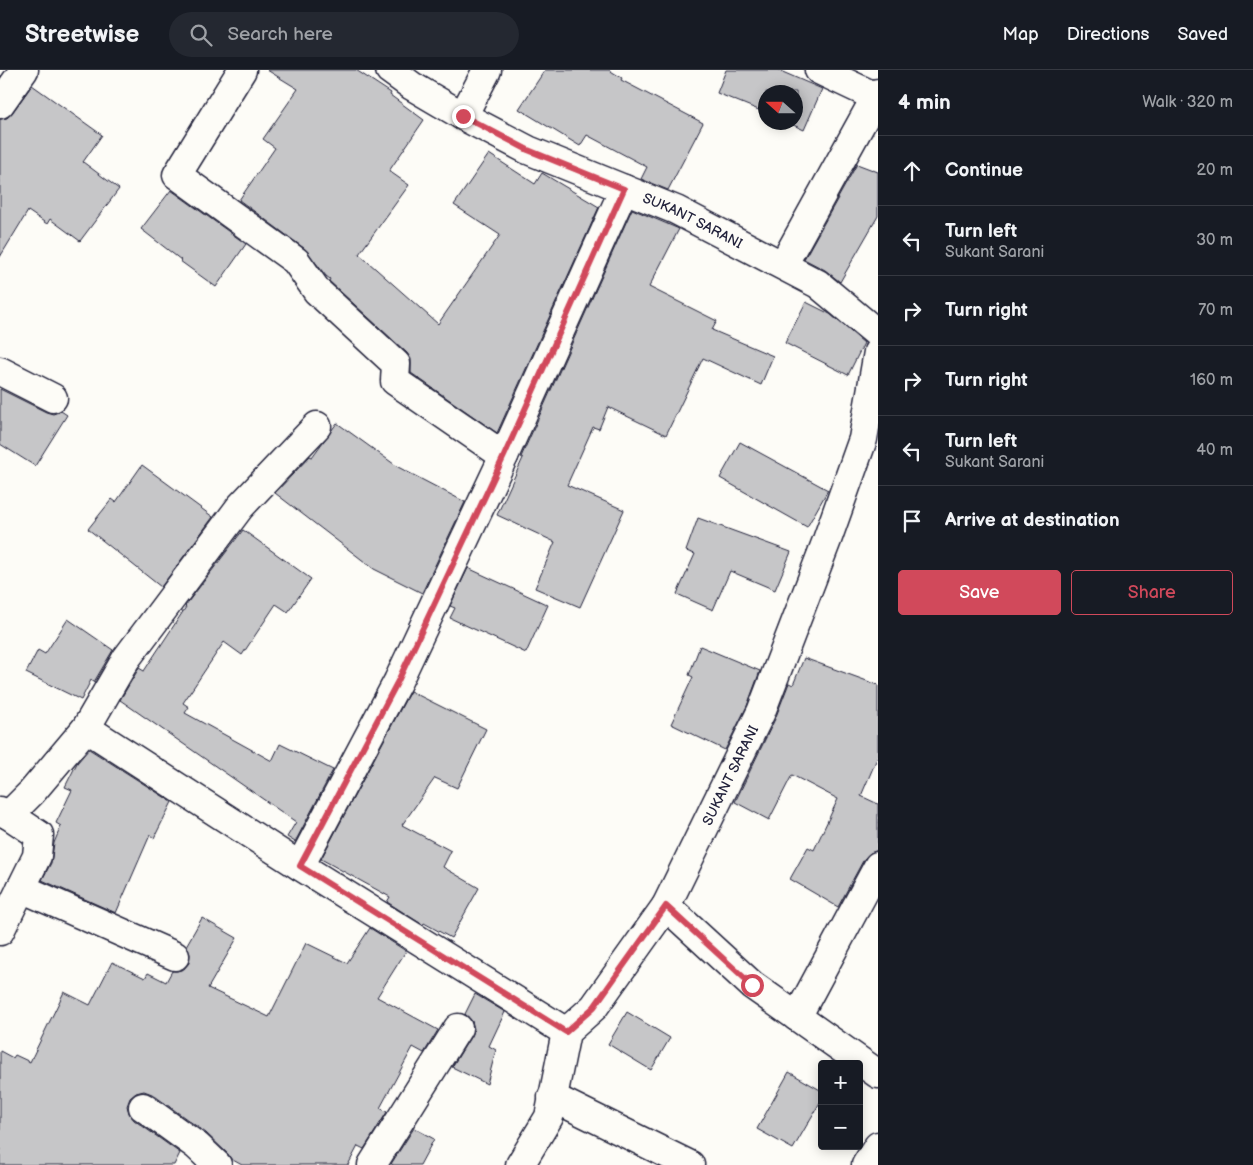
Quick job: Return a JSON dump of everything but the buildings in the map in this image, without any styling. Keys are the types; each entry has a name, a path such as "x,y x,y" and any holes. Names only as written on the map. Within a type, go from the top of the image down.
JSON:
{"street":[{"path":"0,104 24,70"},
{"path":"242,70 176,175 296,261 317,291 396,364 395,381 504,456"},
{"name":"SUKANT SARANI","path":"390,70 412,86 463,116 528,150 676,210 783,265 818,284 878,334"},
{"path":"463,116 487,70"},
{"path":"783,265 877,95 819,70"},
{"path":"300,866 398,681 504,456 624,189"},
{"name":"SUKANT SARANI","path":"566,1032 594,1007 666,906 761,712 863,440 878,352"},
{"path":"0,372 53,398"},
{"path":"0,931 37,856 39,836 4,813 32,792 86,728 126,659 240,508 317,426"},
{"path":"86,728 300,866 566,1032 549,1117 520,1165"},
{"path":"797,1016 878,866"},
{"path":"21,888 175,956"},
{"path":"666,906 752,985 878,1074"},
{"path":"372,1165 458,1028"},
{"path":"552,1096 690,1165"},
{"path":"143,1107 197,1146 217,1165"},
{"path":"866,1165 878,1146"}],"route":[{"path":"463,116 528,150 624,189 504,456 398,681 300,866 566,1032 594,1007 666,906 752,985"}]}
